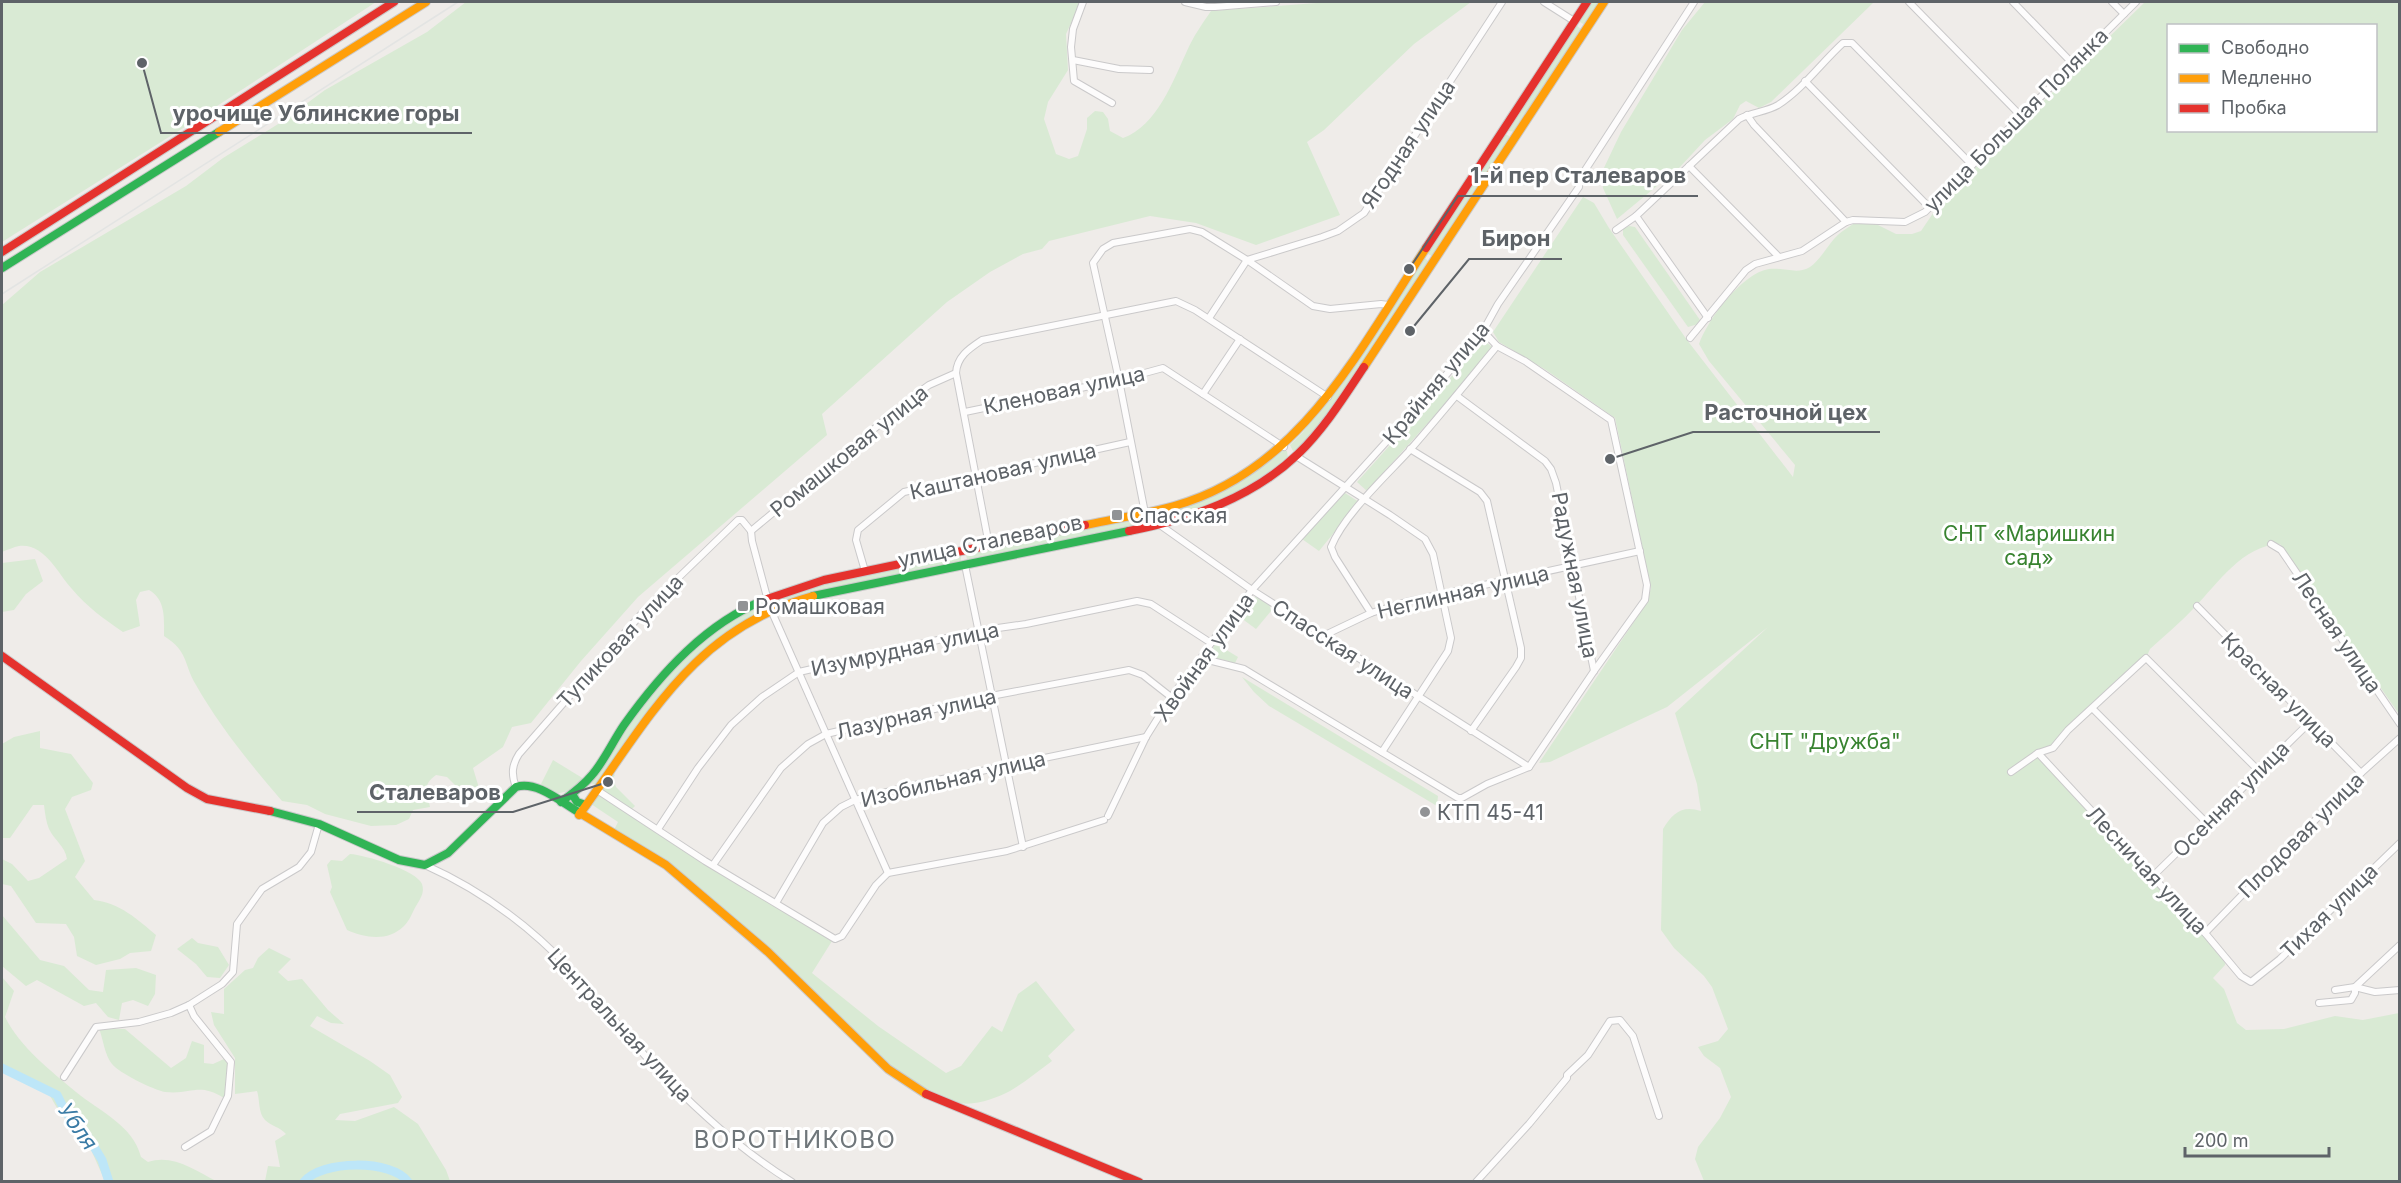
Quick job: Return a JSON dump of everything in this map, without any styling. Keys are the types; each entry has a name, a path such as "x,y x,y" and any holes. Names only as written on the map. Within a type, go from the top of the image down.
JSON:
{"main road":[{"path":"2,252 394,2"},
{"path":"2,268 426,2"},
{"name":"улица Сталеваров","path":"561,802 586,782 650,691 680,656 724,622 767,597 798,585 1147,513 1195,499 1229,485 1284,447 1328,397 1587,2"},
{"name":"улица Сталеваров","path":"579,814 660,700 690,667 723,638 771,610 837,590 1156,525 1207,510 1244,494 1296,456 1339,405 1604,2"},
{"path":"1574,21 1586,29"},
{"path":"1472,176 1484,184"},
{"path":"1422,253 1434,260"},
{"path":"1284,447 1296,456"},
{"path":"1147,513 1156,525"},
{"path":"962,551 965,565"},
{"path":"767,597 771,610"},
{"path":"2,657 187,788 207,799 298,817 399,860 425,865 436,861 448,853 516,787 529,785 536,787 666,865 768,952 888,1069 922,1092 1139,1182"},
{"path":"586,782 597,790"},
{"path":"572,794 577,802 586,805"}],"street":[{"path":"1083,2 1071,47 1074,81 1112,103"},
{"path":"1185,2 1215,8 1276,2"},
{"name":"Ягодная улица","path":"1248,260 1338,231 1364,213 1502,2"},
{"path":"1544,2 1574,21"},
{"name":"Крайняя улица","path":"1346,487 1483,331 1498,304 1579,187 1580,178 1694,2"},
{"path":"1910,2 2021,116"},
{"path":"2013,2 2074,65"},
{"path":"2112,2 2124,14"},
{"name":"улица Большая Полянка","path":"1846,222 1853,220 1905,222 1925,212 2136,2"},
{"path":"1616,230 1636,216 1726,130 1747,115 1768,110 1781,103 1843,43 1852,43 1972,165"},
{"path":"1073,60 1119,69 1150,70"},
{"path":"1805,81 1929,207"},
{"path":"1690,338 1746,270 1755,264 1802,251 1846,222 1747,115"},
{"path":"1689,166 1779,257"},
{"path":"1636,216 1708,318"},
{"path":"1147,513 1093,263 1103,249 1113,243 1190,229 1202,232 1248,260 1312,306 1330,309 1388,305"},
{"path":"1209,318 1248,260"},
{"path":"989,545 956,373 956,365 961,356 982,340 1176,301 1209,318 1328,397"},
{"path":"1483,331 1497,346 1525,361 1611,420 1647,585 1645,600 1594,671"},
{"path":"1203,394 1240,339"},
{"path":"1371,613 1335,557 1331,547 1335,537 1365,499 1457,396 1497,346"},
{"name":"Кленовая улица","path":"965,412 1119,380 1163,368 1284,447"},
{"name":"Ромашковая улица","path":"767,597 751,531 915,395 929,385 956,373"},
{"name":"Радужная улица","path":"1457,396 1538,455 1551,469 1574,567 1594,671 1529,767"},
{"name":"Каштановая улица","path":"865,571 856,540 858,530 896,497 913,489 1130,442"},
{"path":"1410,449 1480,492 1487,501 1521,648 1521,658 1472,731"},
{"path":"1296,456 1425,539 1430,546 1451,638 1448,651 1382,752"},
{"name":"Хвойная улица","path":"888,873 1023,847 1106,818 1146,737 1171,697 1252,590 1346,487"},
{"name":"Тупиковая улица","path":"516,787 512,772 513,762 614,642 738,520 742,520 751,531"},
{"name":"Спасская улица","path":"1156,525 1418,698 1529,767"},
{"name":"Лесная улица","path":"2271,544 2281,550 2400,724"},
{"name":"Неглинная улица","path":"1324,635 1371,613 1441,595 1640,551"},
{"path":"965,565 1023,847"},
{"name":"Изумрудная улица","path":"658,829 698,768 731,725 762,697 799,672 977,631 1026,624 1137,601 1151,604 1211,642"},
{"name":"Красная улица","path":"2197,606 2361,773"},
{"path":"597,790 831,938 842,936 876,885 888,873 771,610"},
{"path":"2011,772 2038,753 2053,748 2068,730 2146,658 2259,771"},
{"path":"1199,661 1208,660 1244,669 1458,798 1529,767"},
{"name":"Лазурная улица","path":"713,865 781,768 808,744 826,734 991,696 1129,670 1143,675 1171,697"},
{"path":"2093,709 2207,823"},
{"name":"Осенняя улица","path":"2152,877 2310,722"},
{"name":"Изобильная улица","path":"776,903 824,823 842,807 855,800 1146,737"},
{"name":"Плодовая улица","path":"2205,933 2361,773 2400,738"},
{"name":"Лесничая улица","path":"2038,753 2205,933 2241,976 2251,982 2257,979"},
{"path":"64,1077 96,1027 139,1022 171,1013 189,1005 222,984 233,972 237,924 262,889 299,867 312,852 319,824"},
{"name":"Тихая улица","path":"2257,979 2400,843"},
{"name":"Центральная улица","path":"425,865 465,884 540,940 570,970 651,1062 739,1146 792,1182"},
{"path":"2319,1003 2351,1000 2355,987 2400,945"},
{"path":"2335,990 2355,987 2375,992 2400,990"},
{"path":"185,1147 211,1131 228,1096 231,1062 194,1016 189,1005"},
{"path":"1476,1182 1530,1124 1567,1078 1567,1075 1588,1055 1610,1021 1620,1020 1633,1036 1659,1116"}],"green space":[{"path":"2,2 376,2 188,125 2,242"},
{"path":"466,2 1081,2 1066,34 1068,70 1048,102 1044,119 1056,154 1069,159 1078,156 1087,129 1087,118 1095,111 1103,112 1108,119 1110,131 1123,138 1145,124 1170,89 1192,41 1211,11 1330,2 1471,2 1414,44 1324,130 1307,142 1340,215 1256,245 1196,223 1150,216 1049,241 1042,249 1023,254 990,272 947,302 822,414 827,435 638,597 581,661 531,723 512,727 503,747 473,768 479,788 475,797 467,797 447,777 436,775 427,785 430,807 413,810 409,819 396,825 371,826 325,814 307,805 282,801 247,760 205,701 178,647 164,636 164,616 159,599 155,594 149,590 140,592 136,600 140,626 123,632 84,601 44,554 28,546 19,546 2,552 2,305 40,272 186,186 223,158 283,121 325,90 427,32"},
{"path":"1590,2 1601,2 1587,23 1583,24 1579,17"},
{"path":"1705,2 1874,2 1771,102 1759,108 1746,101 1740,105 1733,119 1705,140 1680,167 1617,219 1603,188 1602,172 1621,132 1682,30"},
{"path":"2145,2 2399,2 2399,714 2280,544 2254,551 2232,567 2190,613 2150,649 2146,658 2053,748 2038,753 2226,957 2225,965 2213,978 2224,989 2237,1023 2246,1030 2284,1029 2335,1016 2363,1020 2399,1013 2399,1181 1704,1181 1695,1159 1698,1147 1720,1118 1731,1097 1720,1068 1704,1056 1698,1047 1718,1041 1728,1029 1712,987 1704,976 1674,948 1661,930 1663,829 1679,811 1695,809 1701,811 1697,784 1675,713 1768,627 1667,707 1550,762 1539,763 1646,604 1651,588 1615,418 1546,370 1499,342 1493,332 1583,197 1594,203 1687,340 1793,477 1795,465 1709,361 1699,344 1703,334 1727,299 1748,279 1769,269 1795,271 1810,267 1820,258 1836,236 1856,222 1874,223 1896,234 1912,234 1921,231 1942,200"},
{"path":"1576,25 1581,29 1516,132 1509,131 1508,126"},
{"path":"1505,134 1509,136 1509,141 1482,181 1476,177 1501,136"},
{"path":"1475,180 1480,185 1435,254 1432,256 1428,254 1427,249"},
{"path":"1629,226 1635,227 1700,320 1698,324 1688,327 1623,235 1623,229"},
{"path":"1425,258 1429,262 1336,405 1298,450 1293,451 1290,445 1303,432 1421,259"},
{"path":"1484,340 1494,349 1367,491 1357,482"},
{"path":"1282,451 1287,451 1288,458 1247,489 1182,516 1155,520 1155,513 1184,506"},
{"path":"1345,493 1359,502 1319,551 1302,539"},
{"path":"1147,516 1149,523 967,560 966,554"},
{"path":"961,556 961,562 771,606 770,601 791,591"},
{"path":"35,559 43,581 26,594 14,610 2,612 2,563"},
{"path":"1256,597 1269,603 1271,611 1256,629 1237,615"},
{"path":"766,602 768,607 693,659 597,785 590,783 629,724 678,662 728,622"},
{"path":"1215,643 1238,657 1235,663 1210,656"},
{"path":"1242,677 1438,796 1437,806 1269,706"},
{"path":"40,731 40,748 71,754 93,783 91,790 72,797 65,809 85,861 75,877 94,900 120,908 156,935 151,951 130,953 120,959 96,965 77,956 74,937 66,924 36,923 11,886 2,884 2,859 12,864 28,881 39,878 67,859 49,829 44,805 33,805 10,838 2,838 2,744 14,737"},
{"path":"553,760 584,779 569,791 555,794 541,784"},
{"path":"613,773 616,787 635,806 631,810 603,792 602,789"},
{"path":"598,795 832,941 812,973 878,1026 946,1073 961,1066 992,1026 1002,1032 1018,994 1036,981 1075,1030 1048,1056 1052,1061 1015,1088 999,1096 966,1104 950,1101 929,1092 883,1060 704,891 681,873 613,832 618,822 591,804"},
{"path":"350,854 378,860 401,869 422,884 423,890 420,898 408,921 398,931 376,937 347,930 330,892 332,887 327,865 331,860 342,861"},
{"path":"2,915 40,960 64,966 89,990 103,992 106,970 136,968 156,975 155,994 148,1006 133,1000 122,1003 119,1020 108,1017 96,1003 84,1006 37,980 26,986 2,966"},
{"path":"192,938 198,943 218,947 229,965 220,978 207,977 196,964 177,949"},
{"path":"269,948 291,959 278,972 288,981 302,979 328,1010 344,1024 331,1023 317,1016 310,1026 390,1075 402,1097 398,1103 340,1114 335,1120 355,1121 394,1107 418,1124 446,1170 450,1181 265,1181 268,1166 280,1167 275,1141 286,1134 263,1117 257,1091 235,1094 235,1058 214,1025 211,1012 224,1014 224,989 245,970 253,968 258,958"},
{"path":"2,977 14,991 5,1017 11,1028 37,1058 56,1076 123,1127 137,1146 141,1157 148,1162 166,1160 175,1162 216,1181 105,1181 79,1123 64,1116 37,1083 2,1069"},
{"path":"99,1028 125,1029 171,1068 186,1058 192,1041 204,1045 204,1063 213,1064 224,1059 229,1065 229,1085 224,1098 201,1090 165,1092 129,1076 110,1061"}],"waterway":[{"name":"Убля","path":"2,1068 57,1095 66,1113 85,1132 102,1160 109,1182"},
{"name":"Убля","path":"304,1182 325,1169 356,1165 388,1169 400,1174 408,1182"}],"tram line":[{"path":"2,294 458,2"}],"traffic: fast":[{"path":"2,268 219,132"},
{"path":"813,596 1129,531"},
{"path":"561,802 592,775 638,706 687,651 725,621 767,599"},
{"path":"270,811 319,824 399,860 425,865 448,853 516,787 524,786 541,790 580,813"},
{"path":"572,794 577,802 586,805"}],"traffic: slow":[{"path":"219,132 426,2"},
{"path":"1364,367 1604,2"},
{"path":"1085,525 1174,506 1218,489 1257,465 1291,436 1322,402 1350,365 1426,248"},
{"path":"579,815 651,713 704,655 735,631 771,611 813,596"},
{"path":"580,813 666,865 768,952 888,1069 926,1094"}],"traffic: jam":[{"path":"2,252 394,2"},
{"path":"1426,248 1587,2"},
{"path":"1129,531 1198,513 1241,495 1261,483 1298,454 1316,434 1364,367"},
{"path":"767,599 824,580 1085,525"},
{"path":"2,656 187,788 207,799 270,811"},
{"path":"926,1094 1139,1182"}],"place":[{"name":"урочище Ублинские горы","path":"142,63"},
{"name":"1-й пер Сталеваров","path":"1409,269"},
{"name":"Бирон","path":"1410,331"},
{"name":"Расточной цех","path":"1610,459"},
{"name":"Спасская","path":"1117,515"},
{"name":"Ромашковая","path":"743,606"},
{"name":"Сталеваров","path":"608,782"},
{"name":"КТП 45-41","path":"1425,812"}],"district":[{"name":"ВОРОТНИКОВО","path":"795,1139"}],"park label":[{"name":"СНТ «Маришкин сад»","path":"2029,545"},
{"name":"СНТ \"Дружба\"","path":"1825,741"}]}
